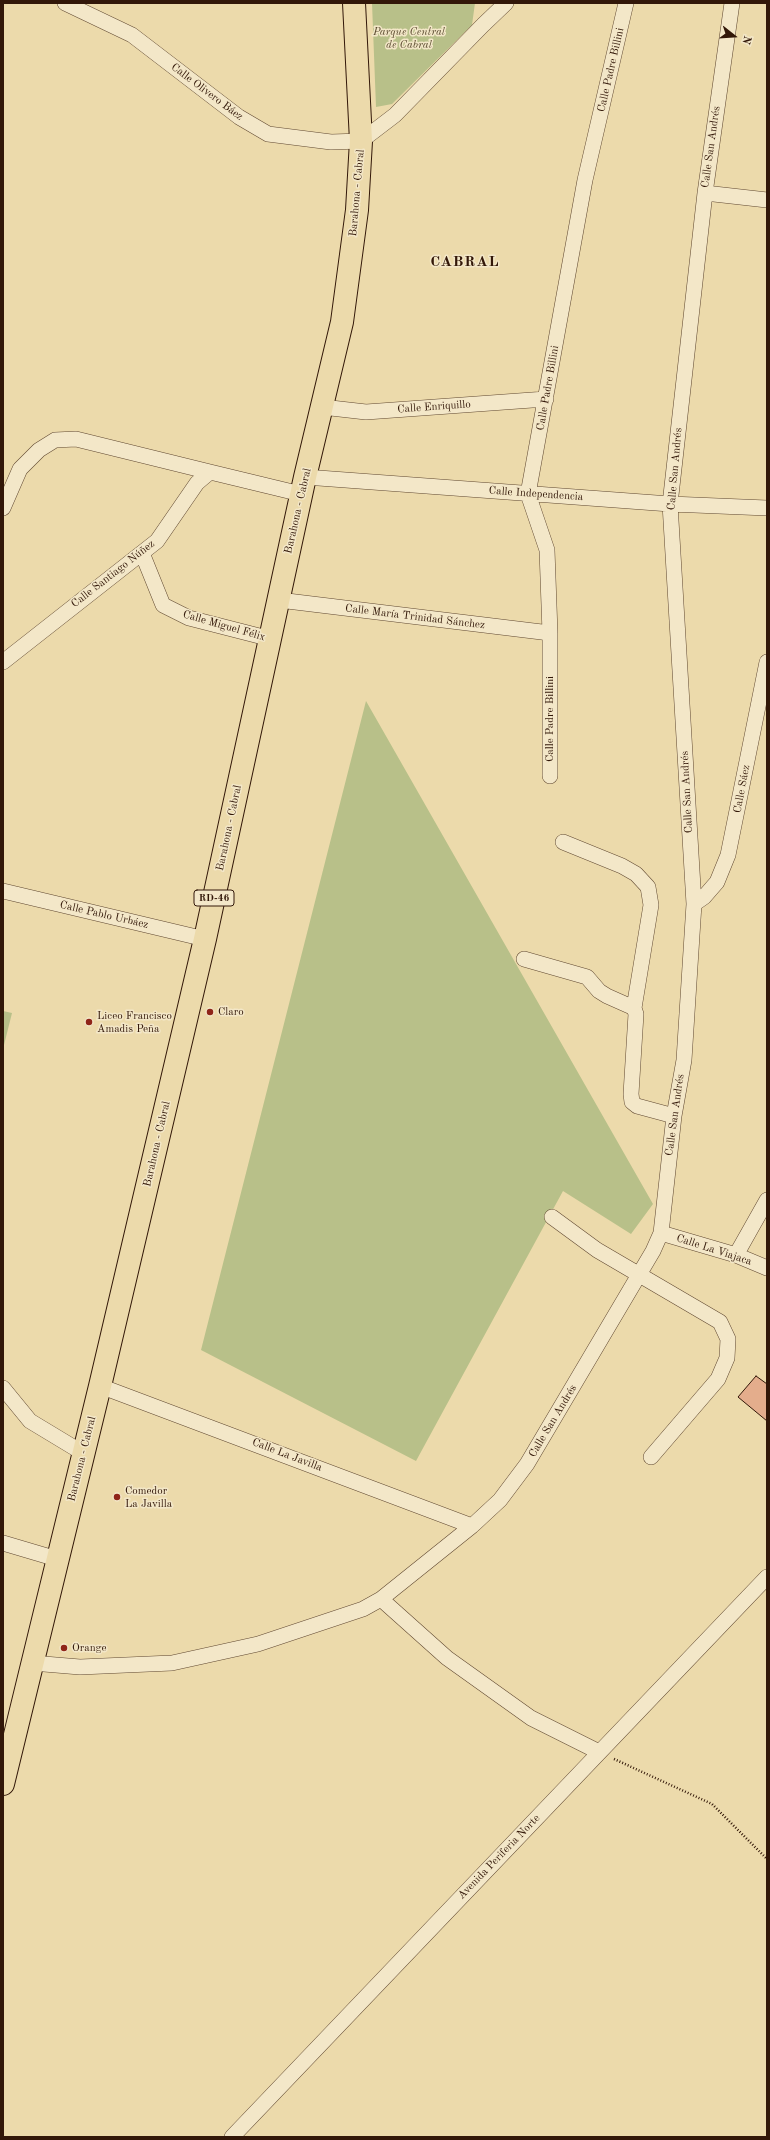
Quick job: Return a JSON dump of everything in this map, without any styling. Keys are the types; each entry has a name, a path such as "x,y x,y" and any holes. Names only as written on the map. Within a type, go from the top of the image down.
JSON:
{"main road":[{"name":"Barahona - Cabral","path":"3,1784 9,1734 32,1663 100,1386 205,939 271,639 303,485 342,322 357,210 361,141 354,3"}],"street":[{"name":"Calle Olivero Báez","path":"65,3 132,35 239,117 268,134 331,142 361,141"},
{"path":"361,141 394,115 482,25 506,3"},
{"name":"Calle Padre Billini","path":"550,776 550,633 547,550 528,494 585,180 626,3"},
{"name":"Calle San Andrés","path":"32,1663 80,1667 172,1663 265,1642 363,1609 381,1599 472,1526 500,1500 527,1464 653,1251 660,1234 674,1116 684,1060 694,904 670,504 705,193 732,3"},
{"path":"705,193 767,200"},
{"name":"Calle Enriquillo","path":"322,408 366,412 546,399"},
{"path":"3,508 20,469 39,450 55,440 76,439 210,472 303,485"},
{"name":"Calle Santiago Núñez","path":"3,662 157,541 197,483 210,472"},
{"name":"Calle Independencia","path":"303,485 528,494 670,504 767,508"},
{"name":"Calle Miguel Félix","path":"142,553 163,605 189,618 271,639"},
{"name":"Calle María Trinidad Sánchez","path":"279,600 550,633"},
{"name":"Calle Sáez","path":"694,904 704,897 717,882 728,855 767,662"},
{"path":"563,842 622,866 636,874 648,887 651,905 634,1008 636,1014 632,1102 637,1106 674,1116"},
{"name":"Calle Pablo Urbáez","path":"3,891 205,939"},
{"path":"524,959 587,977 598,990 607,996 634,1008"},
{"path":"736,1255 767,1200"},
{"path":"552,1216 597,1250 720,1322 728,1339 727,1358 718,1379 651,1457"},
{"name":"Calle La Viajaca","path":"660,1234 736,1255 767,1268"},
{"name":"Calle La Javilla","path":"100,1386 472,1526"},
{"path":"3,1388 30,1421 83,1453"},
{"path":"3,1543 57,1559"},
{"name":"Avenida Periferia Norte","path":"232,2137 767,1577"},
{"path":"381,1599 447,1658 531,1718 600,1752"}],"path":[{"path":"600,1752 712,1804 767,1859"}],"green space":[{"name":"Parque Central de Cabral","path":"372,3 475,3 472,25 392,104 376,107"},
{"path":"366,701 653,1204 631,1234 563,1191 416,1461 201,1350"},
{"path":"3,1011 12,1013 3,1049"}],"building":[{"path":"756,1376 767,1384 767,1421 738,1397"}],"place":[{"name":"Claro","path":"210,1012"},
{"name":"Liceo Francisco Amadis Peña","path":"89,1022"},
{"name":"Comedor La Javilla","path":"117,1497"},
{"name":"Orange","path":"64,1648"}],"district":[{"name":"CABRAL","path":"465,262"}]}
